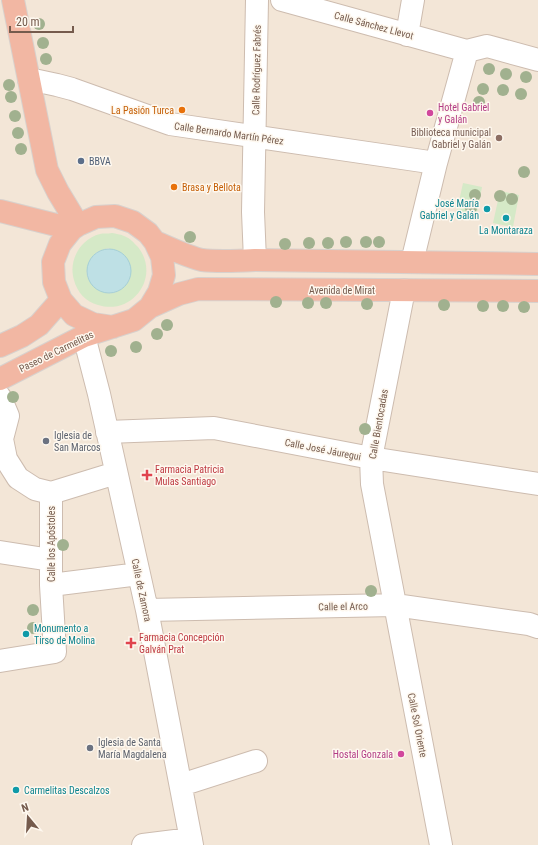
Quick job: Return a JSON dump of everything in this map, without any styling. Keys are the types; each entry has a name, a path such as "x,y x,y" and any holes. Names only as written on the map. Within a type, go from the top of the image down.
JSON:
{"highway":[{"path":"13,0 47,170 75,227"},
{"path":"0,211 75,227"},
{"path":"115,216 133,222 148,233 155,242 162,257 164,275 159,292 150,307 134,320 113,327 93,324 74,315 60,300 54,282 53,262 60,244 75,227 96,217 115,216"},
{"path":"155,242 201,260 538,264"},
{"name":"Avenida de Mirat","path":"150,307 179,294 198,289 538,291"},
{"path":"0,346 22,336 39,325 60,300"},
{"name":"Paseo de Carmelitas","path":"0,379 84,336 113,327"}],"street":[{"name":"Calle Rodríguez Fabrés","path":"255,260 253,212 257,0"},
{"name":"Calle Sánchez Llevot","path":"282,0 467,51"},
{"path":"407,35 413,0"},
{"path":"412,262 436,163 467,51 487,46 538,60"},
{"name":"Calle Bernardo Martín Pérez","path":"29,79 72,89 170,124 436,163"},
{"name":"Calle Bientocadas","path":"395,605 372,484 371,458 404,290"},
{"name":"Calle de Zamora","path":"84,336 147,610 191,842"},
{"name":"Calle los Apóstoles","path":"0,397 8,416 2,439 6,459 18,478 35,489 51,493 116,473"},
{"name":"Calle José Jáuregui","path":"107,432 214,428 371,458 538,484"},
{"name":"Calle los Apóstoles","path":"0,661 55,652 51,590 51,493"},
{"path":"0,552 51,560"},
{"path":"51,590 138,574"},
{"name":"Calle el Arco","path":"147,610 395,605 529,624 538,627"},
{"name":"Calle Sol Oriente","path":"395,605 441,845"},
{"path":"181,785 256,761"},
{"path":"143,845 191,842"}],"shaded area":[{"path":"0,0 538,0 538,845 0,845"}],"green space":[{"path":"463,183 482,187 476,219 456,215"},
{"path":"500,191 519,195 513,227 493,223"},
{"path":"101,234 120,234 130,239 138,247 144,258 146,270 145,281 140,291 132,299 122,305 111,307 94,304 83,296 77,289 74,280 73,266 74,258 81,246 93,237","holes":["109,248 130,279 126,285 117,292 107,293 89,280 87,277 88,265 94,254"]}],"water":[{"path":"105,249 113,249 125,255 131,267 131,275 125,287 113,293 105,293 93,287 87,275 87,267 93,255"}],"place":[{"name":"La Pasión Turca","path":"182,110"},
{"name":"Hotel Gabriel y Galán","path":"430,113"},
{"name":"Biblioteca municipal Gabriel y Galán","path":"499,138"},
{"name":"BBVA","path":"81,161"},
{"name":"Brasa y Bellota","path":"174,187"},
{"name":"José María Gabriel y Galán","path":"487,209"},
{"name":"La Montaraza","path":"506,218"},
{"name":"Iglesia de San Marcos","path":"46,441"},
{"name":"Farmacia Patricia Mulas Santiago","path":"147,475"},
{"name":"Monumento a Tirso de Molina","path":"26,634"},
{"name":"Farmacia Concepción Galván Prat","path":"131,643"},
{"name":"Iglesia de Santa María Magdalena","path":"90,748"},
{"name":"Hostal Gonzala","path":"401,754"},
{"name":"Carmelitas Descalzos","path":"16,790"}]}
